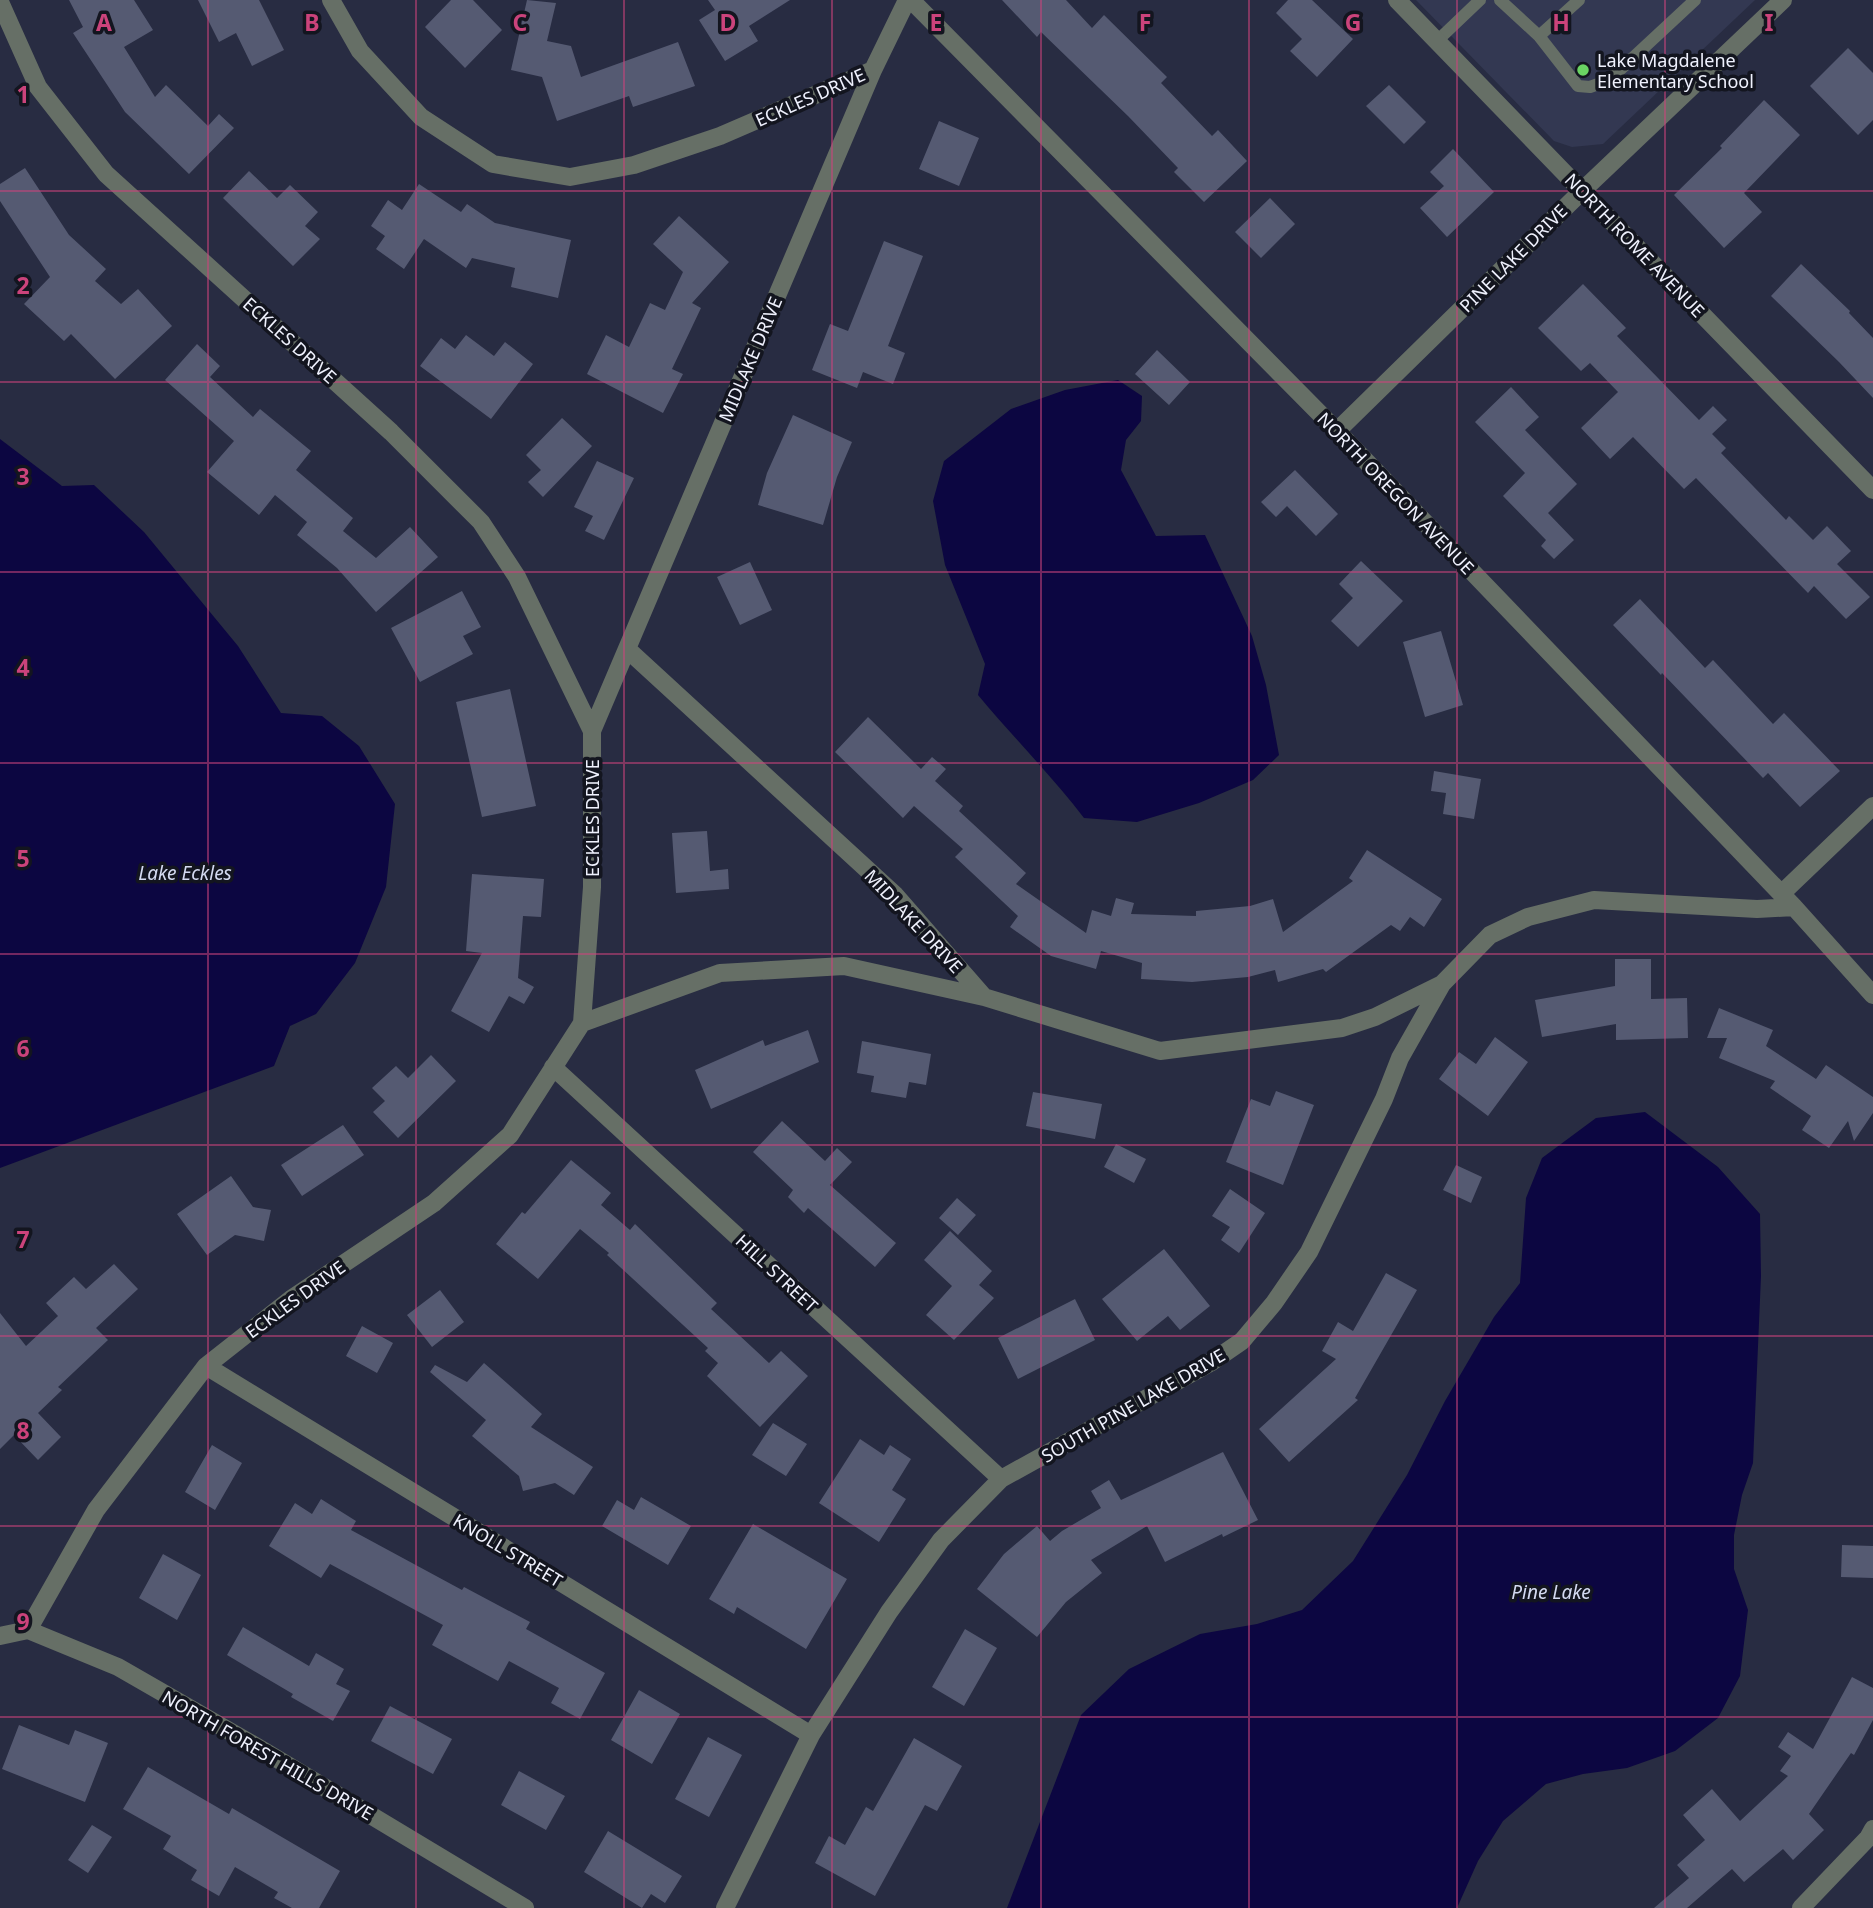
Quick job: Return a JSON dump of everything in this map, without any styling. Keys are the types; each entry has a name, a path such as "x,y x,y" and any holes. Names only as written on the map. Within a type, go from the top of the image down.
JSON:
{"street":[{"name":"ECKLES DRIVE","path":"331,0 360,51 421,117 493,164 570,177 634,165 720,136 873,70 909,0"},
{"name":"NORTH OREGON AVENUE","path":"909,0 1337,431 1794,907 1873,995"},
{"name":"NORTH ROME AVENUE","path":"1397,0 1873,490"},
{"name":"PINE LAKE DRIVE","path":"1337,431 1582,191 1783,0"},
{"name":"ECKLES DRIVE","path":"0,2 38,87 106,174 391,432 481,522 517,578 592,731 592,887 582,1023 510,1135 434,1203 291,1299 206,1366 96,1510 28,1630"},
{"name":"MIDLAKE DRIVE","path":"592,731 873,70"},
{"name":"MIDLAKE DRIVE","path":"626,649 895,895 984,997"},
{"path":"1781,894 1873,806"},
{"name":"SOUTH PINE LAKE DRIVE","path":"725,1908 811,1735 889,1612 941,1540 1001,1479 1157,1395 1210,1363 1242,1341 1274,1303 1309,1252 1384,1099 1400,1058 1442,984 1490,935 1528,917 1594,900 1757,909 1794,907"},
{"name":"MIDLAKE DRIVE","path":"582,1023 720,974 844,966 984,997 1160,1051 1342,1028 1375,1017 1442,984"},
{"name":"HILL STREET","path":"553,1067 1001,1479"},
{"name":"KNOLL STREET","path":"206,1366 811,1735"},
{"path":"0,1636 28,1630"},
{"name":"NORTH FOREST HILLS DRIVE","path":"28,1630 118,1667 264,1751 525,1908"},
{"path":"1801,1908 1868,1838 1873,1829"}],"lane":[{"path":"1437,41 1480,0"},
{"path":"1500,0 1539,36 1578,86 1590,87 1609,80 1695,0"},
{"path":"1539,36 1578,0"}],"shaded area":[{"name":"Lake Magdalene Elementary School","path":"1416,0 1755,0 1603,144 1572,147 1554,141"}],"water":[{"path":"1118,380 1142,396 1141,421 1126,440 1121,470 1156,536 1205,535 1252,636 1266,685 1279,755 1253,780 1199,803 1137,822 1084,818 978,695 985,664 945,565 933,501 944,461 1011,409 1065,390"},
{"name":"Lake Eckles","path":"0,439 62,486 94,485 144,532 238,646 281,713 322,716 359,746 395,804 386,887 355,963 316,1014 290,1026 274,1066 0,1168"},
{"name":"Pine Lake","path":"1645,1112 1718,1167 1760,1214 1761,1276 1753,1463 1742,1495 1734,1535 1734,1569 1748,1610 1740,1676 1718,1718 1675,1751 1627,1768 1583,1774 1546,1784 1503,1821 1478,1861 1457,1908 1007,1908 1081,1715 1129,1669 1200,1634 1257,1624 1302,1610 1353,1561 1407,1475 1445,1401 1494,1317 1520,1283 1526,1198 1542,1158 1596,1118"}],"building":[{"path":"69,0 134,0 153,30 124,47 155,97 166,85 208,126 219,114 234,128 189,174 125,112 73,33 83,27"},
{"path":"198,0 259,0 284,50 252,66 236,33 219,42"},
{"path":"451,0 473,0 502,30 465,68 425,27"},
{"path":"527,0 556,3 547,41 571,46 581,77 678,42 695,86 633,107 629,96 557,121 542,77 511,70"},
{"path":"708,0 790,0 749,26 758,41 725,61 699,20 715,10"},
{"path":"1002,0 1066,0 1092,28 1104,15 1167,77 1161,83 1212,136 1218,130 1247,161 1204,202 1174,172 1178,168 1128,116 1041,32 1037,37"},
{"path":"1288,0 1312,0 1353,39 1317,77 1290,51 1302,39 1276,13"},
{"path":"1848,48 1873,73 1873,120 1858,135 1810,86"},
{"path":"1389,85 1426,122 1404,144 1366,106"},
{"path":"1764,100 1800,135 1744,193 1762,212 1724,248 1674,195 1722,148 1720,146"},
{"path":"939,121 979,138 959,186 919,169"},
{"path":"1453,149 1494,192 1447,237 1420,208 1444,186 1430,172"},
{"path":"25,168 69,235 106,269 95,281 121,304 138,289 172,326 115,379 71,334 64,341 24,304 50,277 0,201 0,184"},
{"path":"249,171 277,198 290,185 318,212 305,226 320,239 293,266 223,198"},
{"path":"419,184 461,212 467,204 495,223 571,240 558,298 511,287 515,268 472,258 466,268 424,239 404,269 376,249 385,236 371,226 388,200 402,210"},
{"path":"1270,198 1295,224 1261,258 1235,232"},
{"path":"679,216 729,262 692,303 701,308 672,369 683,374 663,413 587,374 606,335 629,347 650,303 665,310 683,272 653,244"},
{"path":"884,241 923,256 888,346 905,353 893,384 863,372 857,388 812,370 830,324 848,331"},
{"path":"1801,264 1850,311 1873,338 1873,398 1771,296"},
{"path":"1583,284 1626,328 1617,336 1699,420 1713,406 1727,420 1712,434 1726,448 1721,453 1786,520 1789,516 1813,540 1827,526 1851,551 1837,564 1870,597 1846,619 1814,586 1808,593 1696,478 1684,489 1633,437 1610,459 1581,428 1618,392 1590,363 1581,371 1538,328"},
{"path":"466,335 494,356 505,342 533,364 491,419 420,366 441,338 455,349"},
{"path":"197,344 220,366 210,377 253,417 260,409 311,451 296,470 353,518 343,531 376,558 410,527 438,557 376,612 337,568 297,535 307,522 275,495 259,515 207,472 234,441 165,380"},
{"path":"1157,350 1190,382 1169,405 1135,374"},
{"path":"1511,387 1539,417 1525,430 1577,484 1548,513 1574,540 1554,559 1541,546 1546,540 1503,496 1525,473 1475,422"},
{"path":"793,415 852,442 837,477 823,525 758,505 767,473"},
{"path":"562,418 592,446 543,497 528,482 541,470 526,455"},
{"path":"597,461 634,478 604,540 585,531 593,516 574,507"},
{"path":"1295,470 1338,514 1316,536 1287,506 1276,517 1261,502"},
{"path":"1361,561 1403,601 1358,647 1331,621 1353,598 1339,584"},
{"path":"750,562 772,610 740,625 717,577"},
{"path":"462,591 481,627 463,636 473,654 420,682 391,628"},
{"path":"1640,599 1705,668 1713,660 1773,724 1784,713 1840,771 1800,807 1768,773 1763,778 1613,625"},
{"path":"1441,631 1463,705 1425,717 1403,642"},
{"path":"510,689 536,806 482,817 456,702"},
{"path":"868,717 921,769 932,757 946,769 935,781 963,806 959,811 1026,873 1016,884 1086,933 1092,910 1111,916 1116,898 1134,903 1131,914 1196,916 1196,911 1250,906 1273,899 1283,932 1353,881 1349,878 1367,850 1442,899 1424,927 1410,917 1400,931 1391,925 1326,972 1323,969 1278,982 1275,970 1248,977 1192,982 1141,979 1142,963 1101,951 1096,969 1051,956 1010,927 1018,916 955,857 963,849 914,806 903,818 835,752"},
{"path":"1434,771 1481,779 1474,819 1443,814 1446,793 1431,791"},
{"path":"707,831 710,871 728,869 729,889 676,893 672,833"},
{"path":"472,874 544,879 541,917 523,916 518,978 534,987 524,1004 509,996 489,1032 451,1011 482,953 466,951"},
{"path":"1615,959 1651,959 1651,999 1687,998 1688,1038 1616,1040 1616,1024 1542,1037 1535,1000 1615,986"},
{"path":"1719,1008 1773,1030 1766,1046 1816,1079 1826,1065 1873,1097 1873,1113 1854,1141 1848,1121 1829,1148 1802,1130 1811,1116 1770,1088 1775,1081 1719,1058 1727,1038 1707,1038"},
{"path":"808,1030 819,1062 711,1109 695,1070 763,1040 765,1046"},
{"path":"1495,1037 1528,1062 1488,1116 1439,1079 1459,1052 1476,1064"},
{"path":"862,1041 931,1054 926,1085 909,1082 906,1098 871,1092 874,1076 857,1073"},
{"path":"431,1055 456,1081 398,1138 373,1112 385,1101 372,1088 396,1066 408,1078"},
{"path":"1276,1091 1314,1105 1283,1185 1226,1162 1251,1099 1270,1106"},
{"path":"1033,1092 1102,1104 1095,1139 1026,1126"},
{"path":"782,1121 825,1161 837,1148 852,1162 830,1185 896,1243 875,1267 808,1208 804,1213 788,1197 793,1190 753,1152"},
{"path":"343,1125 364,1155 302,1196 281,1165"},
{"path":"1116,1144 1146,1159 1134,1183 1104,1167"},
{"path":"571,1160 611,1193 601,1205 630,1230 635,1224 717,1303 711,1309 769,1363 781,1351 808,1376 760,1427 707,1376 718,1363 705,1351 708,1348 607,1255 609,1253 580,1229 538,1279 496,1244"},
{"path":"1456,1165 1482,1177 1471,1203 1443,1190"},
{"path":"231,1176 253,1207 271,1210 264,1241 235,1235 207,1255 177,1214"},
{"path":"1230,1189 1265,1213 1239,1253 1221,1240 1230,1227 1212,1216"},
{"path":"957,1198 976,1215 958,1235 939,1218"},
{"path":"950,1231 992,1271 979,1285 994,1298 954,1340 926,1315 952,1286 924,1260"},
{"path":"1164,1249 1210,1306 1180,1330 1168,1316 1137,1341 1102,1299"},
{"path":"114,1264 138,1289 96,1328 108,1340 58,1387 62,1390 38,1413 61,1437 38,1460 14,1435 0,1449 0,1313 26,1346 58,1316 46,1303 74,1277 86,1289"},
{"path":"1386,1273 1417,1290 1355,1398 1358,1400 1289,1462 1259,1429 1336,1359 1322,1351 1338,1322 1353,1331"},
{"path":"440,1290 464,1322 432,1347 407,1315"},
{"path":"1075,1299 1095,1340 1018,1379 998,1338"},
{"path":"362,1326 393,1343 377,1373 346,1356"},
{"path":"484,1363 542,1414 531,1427 593,1467 574,1495 555,1483 523,1491 519,1476 472,1436 486,1420 430,1372 435,1365 467,1382"},
{"path":"773,1423 807,1444 786,1476 752,1455"},
{"path":"860,1439 884,1455 890,1445 911,1459 892,1490 906,1499 879,1542 819,1503"},
{"path":"212,1445 242,1463 215,1510 185,1492"},
{"path":"1223,1452 1258,1520 1165,1562 1147,1526 1091,1560 1102,1573 1066,1602 1037,1637 977,1589 1004,1554 1037,1526 1050,1541 1101,1508 1091,1491 1109,1480 1121,1500"},
{"path":"641,1497 691,1526 668,1565 602,1526 617,1500 634,1510"},
{"path":"321,1499 356,1521 351,1530 462,1590 464,1587 530,1622 526,1629 605,1673 580,1719 551,1703 559,1688 509,1661 498,1681 432,1645 443,1625 330,1564 321,1578 269,1546 295,1503 312,1514"},
{"path":"753,1524 847,1579 806,1649 737,1607 734,1614 709,1599"},
{"path":"1842,1545 1873,1546 1873,1578 1841,1577"},
{"path":"163,1554 201,1575 177,1620 139,1598"},
{"path":"243,1627 309,1666 316,1653 344,1669 336,1684 350,1691 333,1721 227,1655"},
{"path":"965,1629 997,1648 964,1706 932,1687"},
{"path":"1852,1677 1873,1688 1873,1720 1854,1755 1851,1753 1809,1814 1824,1830 1793,1860 1783,1849 1744,1882 1732,1869 1687,1908 1654,1908 1689,1878 1677,1865 1705,1840 1683,1815 1712,1789 1740,1821 1788,1776 1780,1771 1791,1756 1778,1747 1788,1732 1813,1749"},
{"path":"639,1690 680,1714 652,1764 611,1740"},
{"path":"390,1706 452,1739 433,1774 371,1741"},
{"path":"19,1725 69,1745 75,1730 108,1743 85,1802 2,1769"},
{"path":"708,1737 742,1755 709,1817 675,1799"},
{"path":"914,1738 962,1766 937,1811 925,1805 875,1896 815,1863 829,1836 845,1845 866,1807 873,1811"},
{"path":"148,1767 229,1814 232,1808 340,1871 319,1908 292,1908 274,1898 278,1892 235,1867 219,1896 191,1880 197,1870 163,1849 171,1836 123,1809"},
{"path":"519,1771 565,1796 546,1830 501,1805"},
{"path":"92,1825 112,1837 88,1873 68,1860"},
{"path":"608,1831 682,1876 665,1903 651,1894 642,1908 584,1872"}],"place":[{"name":"Lake Magdalene Elementary School","path":"1583,70"}]}
